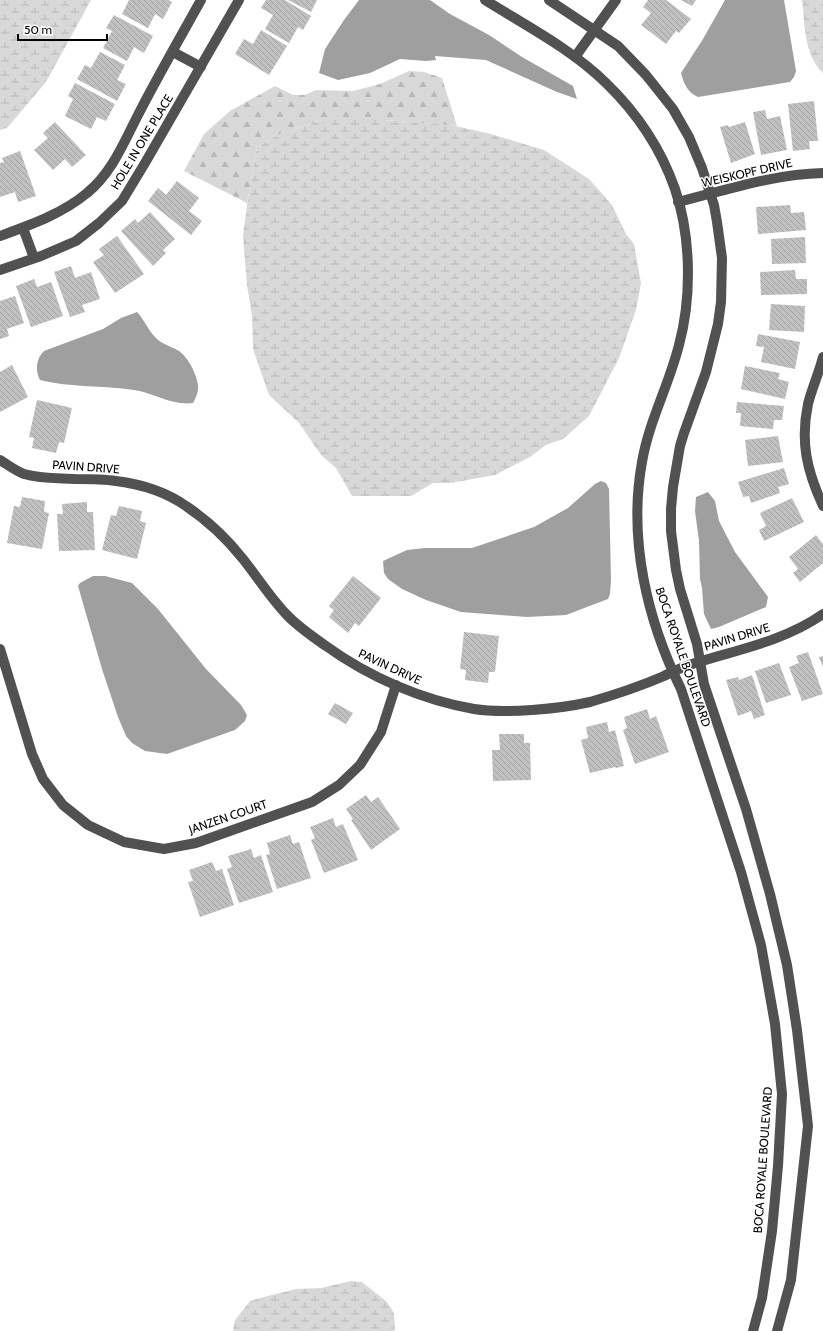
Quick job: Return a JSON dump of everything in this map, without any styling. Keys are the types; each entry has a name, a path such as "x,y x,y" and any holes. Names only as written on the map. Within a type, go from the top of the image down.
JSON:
{"street":[{"name":"HOLE IN ONE PLACE","path":"0,236 62,211 88,193 106,172 124,146 138,115 201,0"},
{"name":"HOLE IN ONE PLACE","path":"0,270 76,241 99,223 122,201 239,0"},
{"name":"BOCA ROYALE BOULEVARD","path":"485,0 575,57 605,81 629,107 659,154 668,172 678,202 685,236 688,280 685,318 680,344 648,437 642,463 637,517 639,553 645,584 656,624 672,671 681,689 741,872 761,945 775,1024 782,1094 778,1166 772,1231 762,1298 754,1331"},
{"name":"BOCA ROYALE BOULEVARD","path":"549,0 618,46 646,75 673,108 691,142 702,168 717,222 722,258 721,302 718,324 706,372 684,433 673,487 671,531 680,589 697,644 704,684 746,810 770,894 787,965 797,1030 808,1126 791,1280 777,1331"},
{"path":"575,57 616,0"},
{"path":"173,52 201,67"},
{"name":"WEISKOPF DRIVE","path":"678,202 766,180 805,173 823,173"},
{"path":"23,228 34,258"},
{"path":"823,357 808,403 804,445 812,478 823,506"},
{"name":"PAVIN DRIVE","path":"0,460 21,473 40,477 116,481 155,490 185,505 218,532 243,559 287,616 325,646 354,665 396,685 431,699 476,710 515,711 562,707 589,702 628,690 672,671 714,659 798,630 823,614"},
{"name":"JANZEN COURT","path":"0,649 32,754 43,779 63,805 88,825 124,842 164,848 196,843 312,802 339,785 360,765 381,732 396,685"}],"green space":[{"path":"0,0 91,0 46,82 7,128 0,130"},
{"path":"802,0 823,0 823,73 812,58 806,39"},
{"path":"409,71 424,72 442,78 457,126 385,120 322,120 280,134 257,147 247,203 184,171 204,134 230,111 275,86 293,95 305,95 316,90 353,91 380,84"},
{"path":"322,120 385,120 450,125 487,133 544,150 589,179 612,205 626,234 634,244 641,283 636,310 619,358 589,416 563,439 546,445 530,457 495,475 451,483 433,483 411,496 352,496 336,468 321,455 299,423 269,395 253,349 252,316 247,285 243,236 257,147 280,134"},
{"path":"351,1281 362,1282 386,1301 394,1313 395,1331 233,1331 235,1320 250,1301 296,1289 321,1288"}],"shaded area":[{"path":"359,0 430,0 450,14 489,35 522,57 573,86 577,99 557,92 486,60 435,56 436,60 426,61 400,59 370,73 338,80 319,73 325,49"},
{"path":"725,0 784,0 796,71 790,82 698,97 689,90 681,73 703,39"},
{"path":"137,312 157,339 179,351 192,366 198,385 197,394 193,403 178,403 134,390 52,383 40,380 37,373 37,365 39,357 44,351 103,329 121,318"},
{"path":"601,481 606,483 609,489 611,580 608,599 566,615 527,617 461,612 426,600 402,589 388,579 384,573 383,561 407,550 425,548 472,548 534,527 568,508 595,484"},
{"path":"708,492 715,501 719,521 735,552 768,597 766,607 711,629 704,614 700,579 699,541 695,511 696,497"},
{"path":"93,576 105,576 132,583 158,609 206,669 241,705 247,715 245,721 235,730 167,754 145,751 132,743 126,736 118,717 102,669 78,586 80,583"}],"building":[{"path":"129,0 168,0 172,2 163,19 155,14 148,28 122,14"},
{"path":"266,0 285,0 311,16 303,30 298,27 289,43 265,29 273,15 261,8"},
{"path":"288,0 317,0 311,12"},
{"path":"648,0 666,0 691,19 679,33 676,31 666,44 641,25 651,13 643,7"},
{"path":"681,0 696,0 692,6"},
{"path":"114,15 153,36 144,53 134,47 127,61 103,48 112,31 106,28"},
{"path":"261,30 287,46 269,75 235,54 244,39 253,44"},
{"path":"100,52 125,65 117,80 126,84 117,101 77,79 85,65 91,68"},
{"path":"75,83 115,104 106,121 97,117 91,129 65,116 73,99 68,96"},
{"path":"814,101 818,141 809,141 810,149 793,151 788,104"},
{"path":"765,110 767,119 780,116 787,150 761,155 753,112"},
{"path":"55,122 86,155 72,167 65,159 53,170 34,150 48,138 43,133"},
{"path":"745,122 755,154 731,163 720,127 728,125 729,127"},
{"path":"20,151 36,196 18,202 15,192 0,197 0,163 4,162 2,158"},
{"path":"177,181 199,198 189,211 202,221 191,235 148,201 158,188 166,195"},
{"path":"790,205 791,213 804,212 806,230 758,234 756,207"},
{"path":"150,212 175,239 163,250 166,253 153,266 121,231 135,219 138,223"},
{"path":"117,236 144,274 115,293 93,262 104,255 99,249"},
{"path":"805,237 806,263 772,264 771,239"},
{"path":"71,266 75,278 91,272 100,299 82,305 85,312 70,317 54,272"},
{"path":"795,270 796,279 807,279 807,294 761,295 760,272"},
{"path":"34,279 37,287 51,282 63,316 31,327 16,286"},
{"path":"15,296 24,323 7,329 9,336 0,339 0,301"},
{"path":"771,304 805,306 804,332 769,330"},
{"path":"758,334 800,342 795,369 761,362 764,347 756,346"},
{"path":"12,365 28,397 0,412 0,372"},
{"path":"745,366 780,373 778,379 789,382 785,399 741,389"},
{"path":"37,400 72,408 64,443 59,442 56,453 32,448 34,438 29,437"},
{"path":"737,402 784,406 782,420 774,420 773,429 740,426 741,413 736,413"},
{"path":"778,436 783,462 748,466 745,440"},
{"path":"784,468 789,484 778,487 780,493 751,503 749,496 743,497 738,482"},
{"path":"22,497 45,501 44,512 49,513 42,549 7,543 14,506 20,507"},
{"path":"792,498 804,522 764,541 759,530 766,526 760,513"},
{"path":"87,502 87,512 93,512 95,550 59,551 57,514 63,514 62,504"},
{"path":"119,506 142,511 140,521 146,523 137,559 102,550 111,515 116,516"},
{"path":"816,535 823,544 823,563 800,582 793,573 798,569 789,557"},
{"path":"353,576 381,598 359,626 355,623 348,633 329,617 334,610 329,606"},
{"path":"464,632 499,636 495,672 489,672 488,683 465,680 466,670 460,669"},
{"path":"808,652 823,694 802,701 789,667 799,663 796,656"},
{"path":"823,656 823,667 819,657"},
{"path":"779,663 791,695 766,703 755,671"},
{"path":"752,675 765,715 754,719 751,711 738,716 726,680 738,677 739,680"},
{"path":"335,703 353,713 346,724 328,714"},
{"path":"647,709 650,719 656,716 669,752 635,764 623,730 627,728 624,717"},
{"path":"607,722 609,732 615,730 624,766 590,773 581,740 588,738 586,727"},
{"path":"499,734 524,734 524,743 530,743 531,780 493,781 492,750 500,750"},
{"path":"366,795 371,802 378,797 400,829 371,850 351,820 353,819 346,809"},
{"path":"333,818 336,827 343,824 358,860 324,873 311,840 315,838 310,827"},
{"path":"290,835 293,844 299,842 311,878 277,889 266,855 270,854 267,843"},
{"path":"251,849 254,858 261,855 273,892 239,903 227,869 232,867 228,856"},
{"path":"212,862 216,871 222,869 234,905 200,917 188,882 193,881 189,870"}]}
